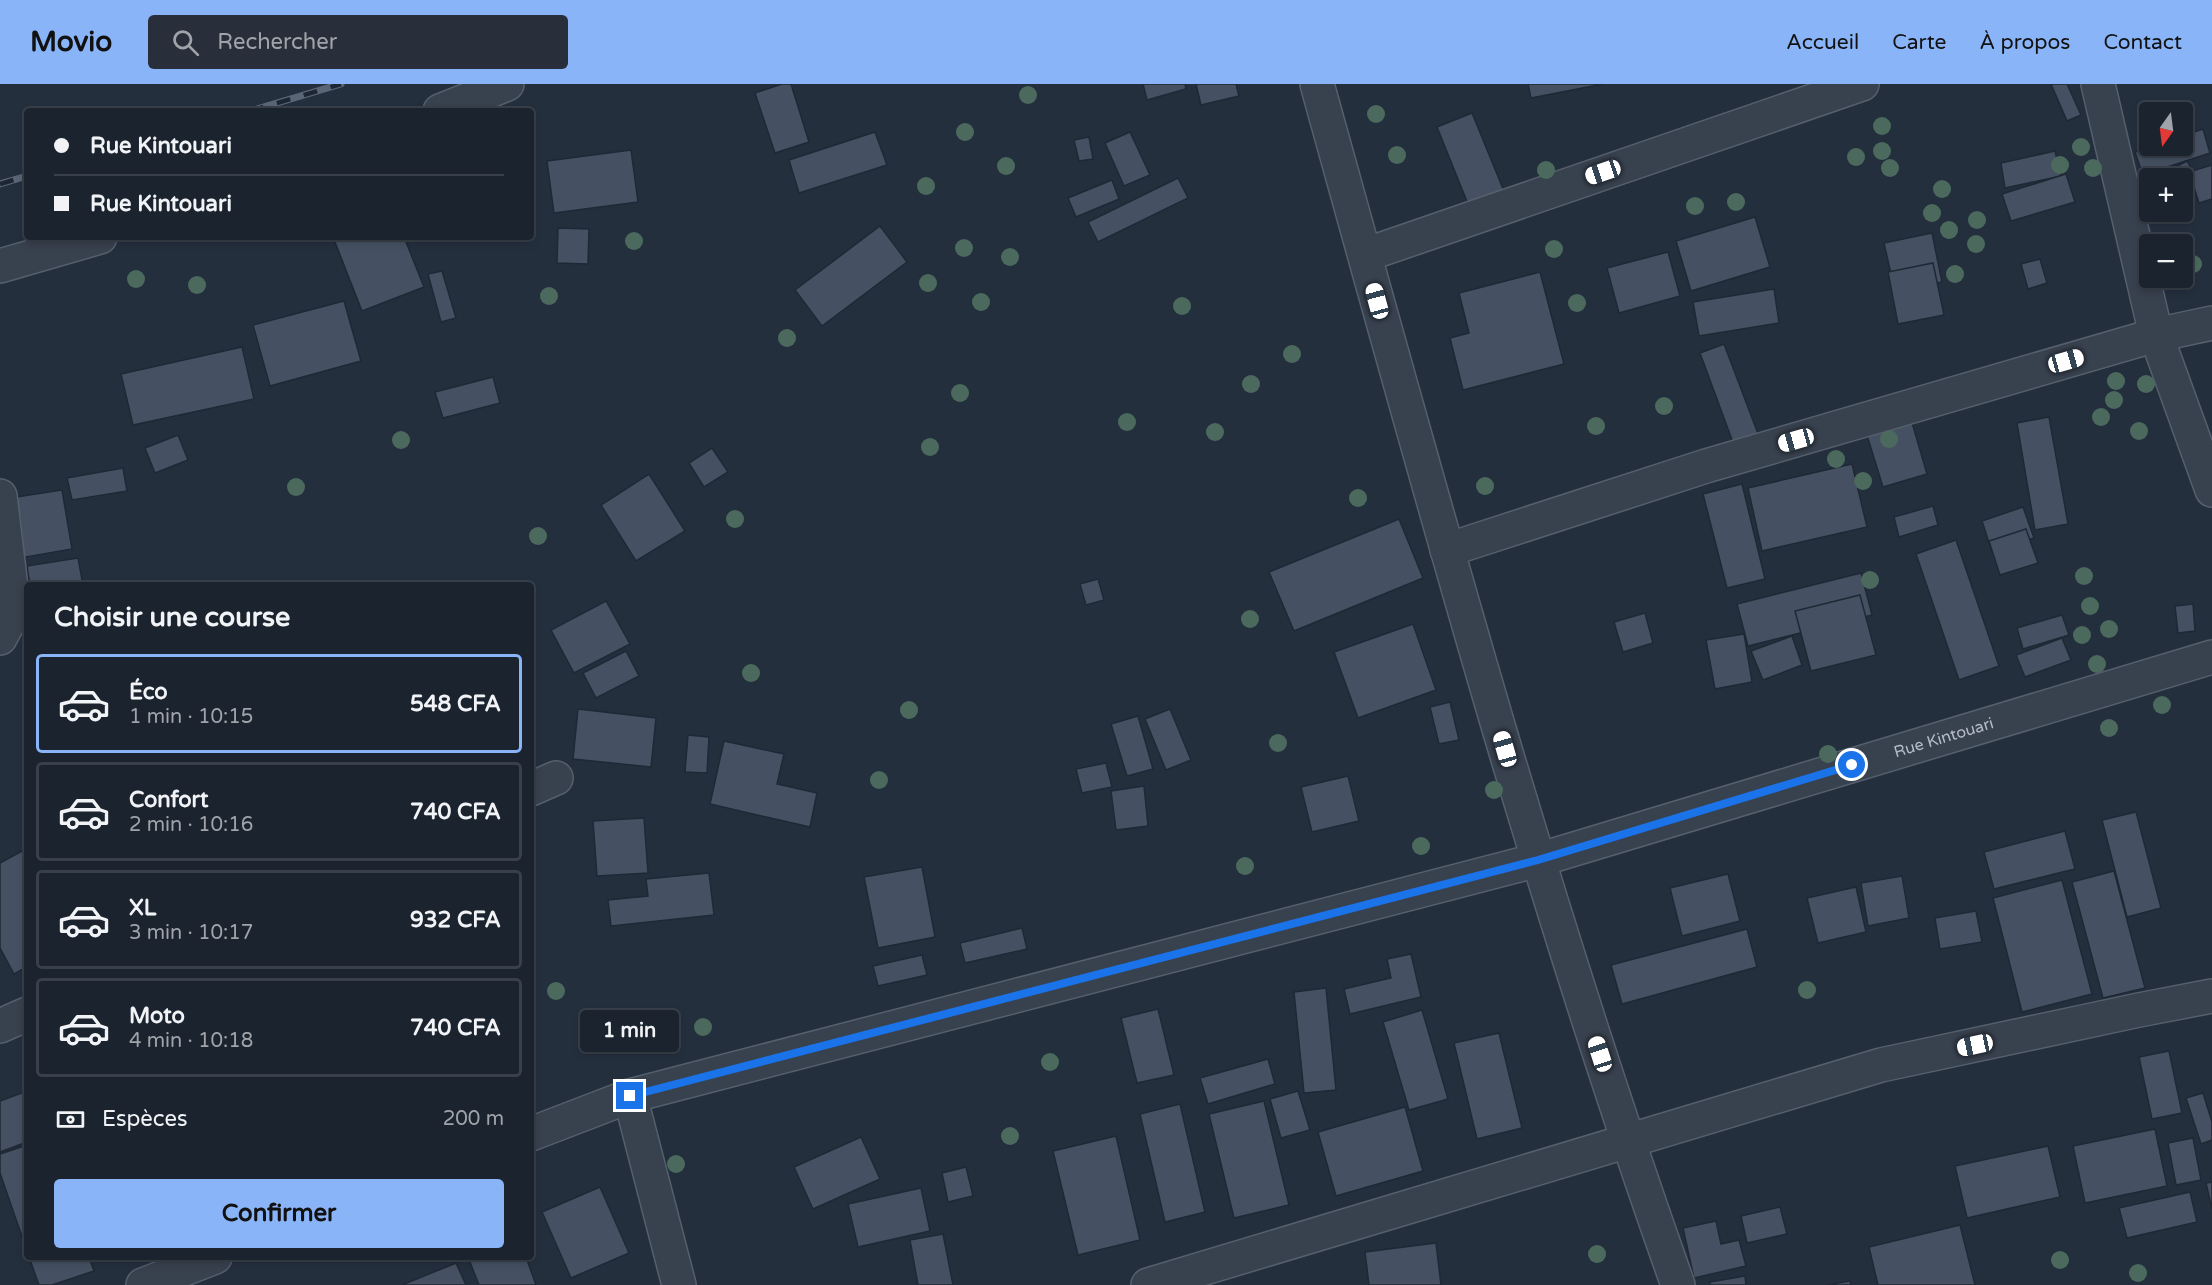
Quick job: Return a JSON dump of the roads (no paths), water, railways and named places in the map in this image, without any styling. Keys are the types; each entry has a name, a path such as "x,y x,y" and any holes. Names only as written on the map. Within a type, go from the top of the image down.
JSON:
{"street":[{"path":"447,108 507,84"},
{"path":"1317,84 1447,550 1538,860 1627,1141 1678,1285"},
{"path":"1365,255 1862,84"},
{"path":"2098,84 2156,335 2212,490"},
{"path":"0,266 90,240"},
{"path":"1447,550 1706,466 2156,335 2212,323"},
{"path":"0,496 14,612 0,638"},
{"name":"Rue Kintouari","path":"534,1133 630,1096 1538,860 2212,657"},
{"path":"1148,1285 1881,1065 2212,996"},
{"path":"0,1026 24,1015"},
{"path":"630,1096 680,1285"},
{"path":"143,1285 207,1260"}],"railway":[{"path":"260,108 341,84"},
{"path":"0,184 24,177"}]}
